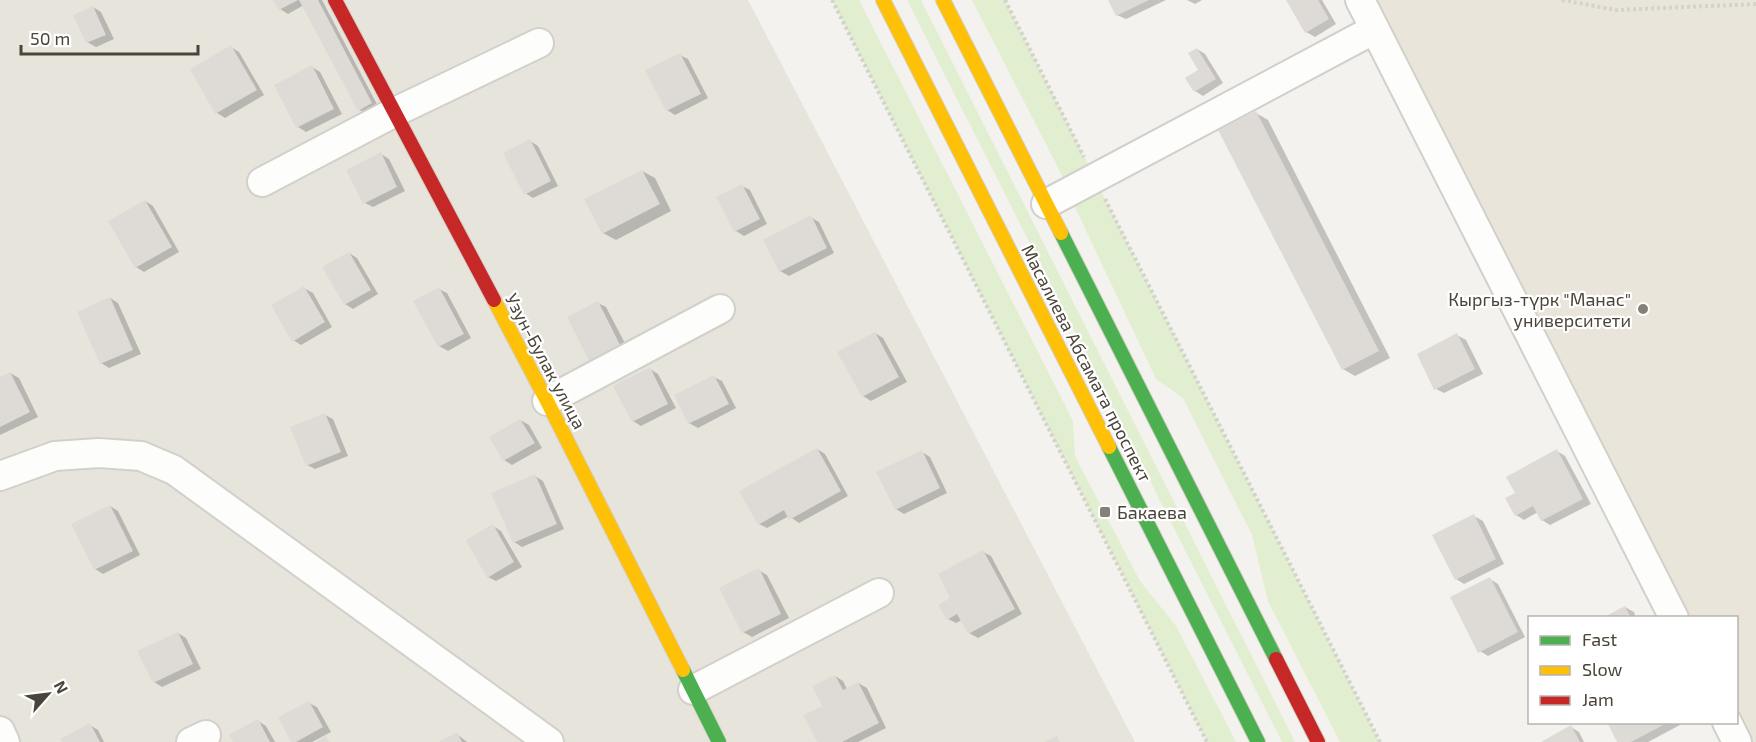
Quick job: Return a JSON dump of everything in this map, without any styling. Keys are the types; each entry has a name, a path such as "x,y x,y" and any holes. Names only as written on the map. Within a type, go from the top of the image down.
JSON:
{"main road":[{"name":"Узун-Булак улица","path":"334,0 547,401 719,742"},
{"name":"Масалиева Абсамата проспект","path":"883,0 1258,742"},
{"name":"Масалиева Абсамата проспект","path":"943,0 1318,742"}],"street":[{"path":"1360,0 1673,616"},
{"path":"1046,204 1375,29"},
{"path":"262,182 395,112 539,43"},
{"path":"547,401 720,309"},
{"path":"0,476 56,456 99,453 141,456 174,470 549,742"},
{"path":"693,690 879,593"},
{"path":"1728,724 1737,742"},
{"path":"0,731 6,742"}],"path":[{"path":"832,0 1207,742"},
{"path":"1005,0 1380,742"},
{"path":"1562,0 1616,10 1756,4"}],"shaded area":[{"path":"0,0 748,0 1135,742 0,742"},
{"name":"Кыргыз-түрк \"Манас\" университети","path":"1372,0 1756,0 1756,742 1752,742 1738,713 1738,616 1688,616"}],"green space":[{"path":"832,0 859,0 1073,421 1075,456 1140,581 1176,626 1236,742 1207,742"},
{"path":"907,0 921,0 1295,742 1282,742"},
{"path":"972,0 1005,0 1095,178 1070,191"},
{"path":"1101,191 1380,742 1340,742 1268,601 1252,535 1183,398 1156,379 1074,205"}],"building":[{"path":"273,0 298,0 279,10"},
{"path":"299,0 318,0 372,103 358,111"},
{"path":"1108,0 1149,0 1116,16"},
{"path":"1286,0 1318,0 1329,19 1305,33"},
{"path":"93,6 106,35 86,43 73,15"},
{"path":"231,45 257,90 215,114 190,69"},
{"path":"1197,48 1216,79 1194,92 1185,78 1198,70 1188,53"},
{"path":"680,53 701,94 666,111 645,70"},
{"path":"312,65 334,109 296,128 274,85"},
{"path":"1256,111 1379,351 1342,370 1218,130"},
{"path":"530,139 551,181 524,195 503,153"},
{"path":"381,152 397,187 363,204 346,170"},
{"path":"642,170 660,204 602,234 584,199"},
{"path":"742,184 760,219 734,232 716,197"},
{"path":"145,200 172,247 135,268 108,221"},
{"path":"811,215 827,248 779,272 763,240"},
{"path":"349,252 371,290 344,305 322,267"},
{"path":"304,286 325,322 292,342 271,305"},
{"path":"439,287 464,334 438,347 413,301"},
{"path":"110,297 133,350 100,364 77,312"},
{"path":"598,301 620,345 589,361 567,317"},
{"path":"875,332 899,377 862,397 837,352"},
{"path":"1457,333 1475,369 1434,390 1417,354"},
{"path":"650,367 668,404 632,422 613,386"},
{"path":"10,372 30,412 0,427 0,377"},
{"path":"714,375 729,404 688,424 674,395"},
{"path":"325,413 341,452 306,466 290,427"},
{"path":"520,419 535,443 503,461 489,437"},
{"path":"817,448 841,491 789,520 784,510 758,525 739,491"},
{"path":"1557,449 1583,499 1541,521 1533,506 1515,516 1505,498 1515,493 1506,477"},
{"path":"922,450 940,488 895,510 876,472"},
{"path":"535,474 557,524 513,543 491,493"},
{"path":"110,505 133,551 94,570 71,524"},
{"path":"1474,514 1496,559 1455,580 1432,535"},
{"path":"493,524 514,562 487,578 466,540"},
{"path":"983,550 1015,609 968,634 957,614 947,620 938,605 950,598 938,574"},
{"path":"759,568 781,614 742,633 719,588"},
{"path":"1490,577 1518,632 1478,653 1450,597"},
{"path":"1625,606 1630,616 1606,616"},
{"path":"178,632 193,664 153,683 137,651"},
{"path":"835,675 843,690 858,682 879,723 842,742 817,742 803,715 822,706 812,686"},
{"path":"309,701 323,727 296,742 291,742 278,717"},
{"path":"258,719 270,742 233,742 229,735"},
{"path":"90,723 100,742 62,742 60,739"},
{"path":"1608,724 1665,724 1631,742 1617,742"},
{"path":"1571,725 1580,742 1541,742"},
{"path":"457,732 462,742 439,742"},
{"path":"326,736 329,742 316,742"},
{"path":"1057,736 1060,742 1044,742"}],"traffic: fast":[{"path":"1061,233 1276,659"},
{"path":"1109,447 1258,742"},
{"path":"683,670 719,742"}],"traffic: slow":[{"path":"883,0 1109,447"},
{"path":"943,0 1061,233"},
{"path":"494,300 683,670"}],"traffic: jam":[{"path":"335,0 494,300"},
{"path":"1276,659 1318,742"}],"place":[{"name":"Кыргыз-түрк \"Манас\" университети","path":"1643,309"},
{"name":"Бакаева","path":"1105,512"}]}
